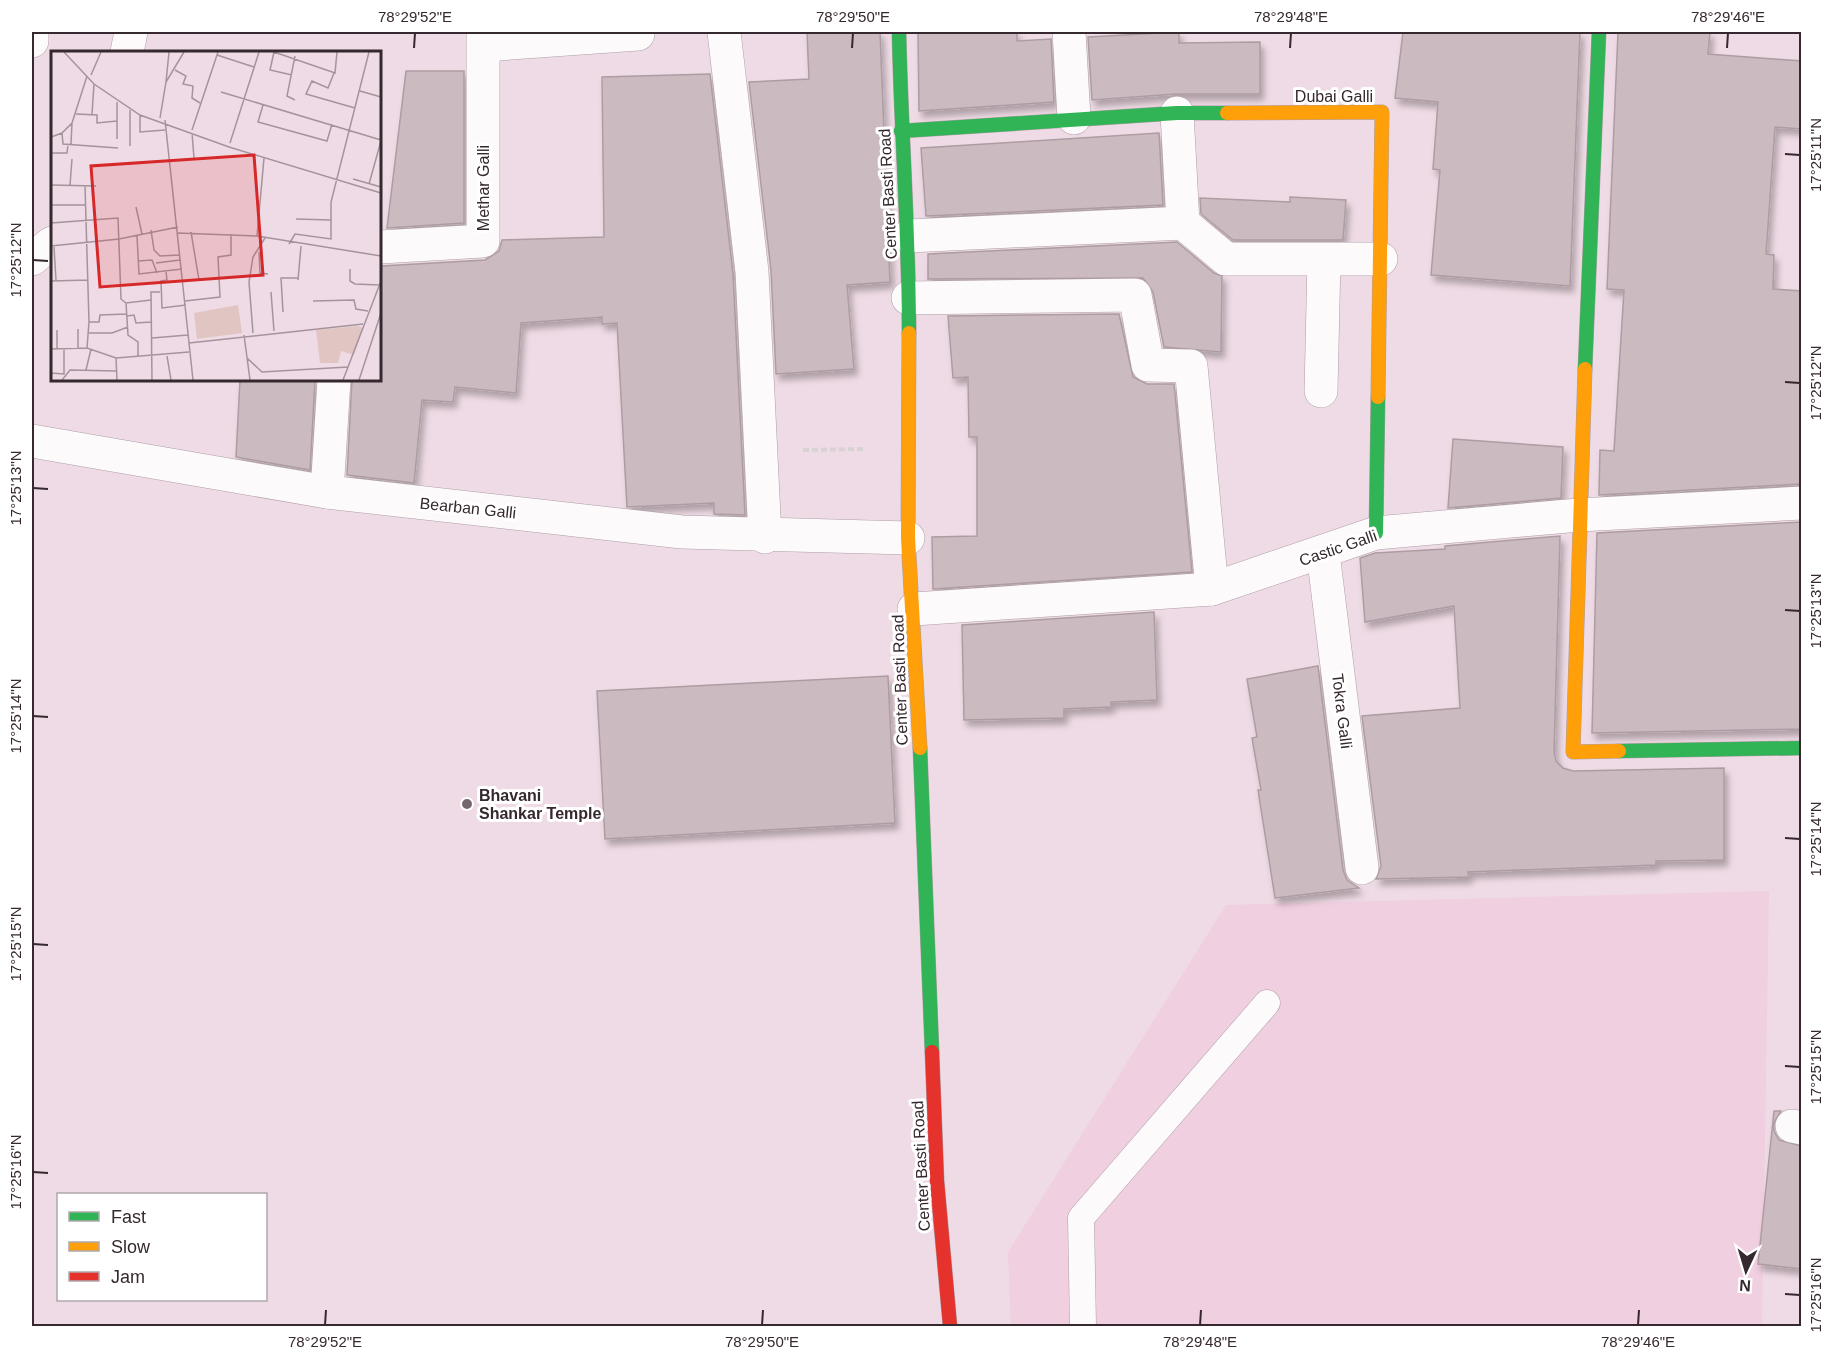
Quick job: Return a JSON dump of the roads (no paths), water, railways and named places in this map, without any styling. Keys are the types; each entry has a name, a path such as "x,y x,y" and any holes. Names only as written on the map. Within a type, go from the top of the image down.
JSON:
{"street":[{"path":"32,32 32,41"},
{"path":"126,51 131,32"},
{"path":"724,32 752,272 765,537"},
{"name":"Center Basti Road","path":"899,32 901,131 909,236 908,538 914,609 937,1181 950,1326"},
{"path":"1070,32 1074,118"},
{"path":"1599,32 1579,515 1574,752 1802,747"},
{"path":"484,38 638,34"},
{"name":"Methar Galli","path":"381,247 483,241 484,38"},
{"name":"Dubai Galli","path":"901,131 1177,113 1382,112 1376,533"},
{"path":"1177,113 1183,223"},
{"path":"909,236 1183,223 1226,259 1381,259"},
{"path":"32,259 51,244"},
{"path":"1320,391 1324,260"},
{"path":"908,298 1135,295 1148,365 1191,366 1212,589"},
{"path":"327,492 334,381"},
{"name":"Bearban Galli","path":"32,444 327,492 682,532 765,537 908,538"},
{"name":"Castic Galli","path":"914,609 1212,589 1323,553 1376,533 1579,515 1802,503"},
{"name":"Tokra Galli","path":"1323,553 1362,868"}],"lane":[{"path":"1083,1326 1081,1218 1268,1003"}],"place":[{"name":"Bhavani Shankar Temple","path":"467,804"}]}
